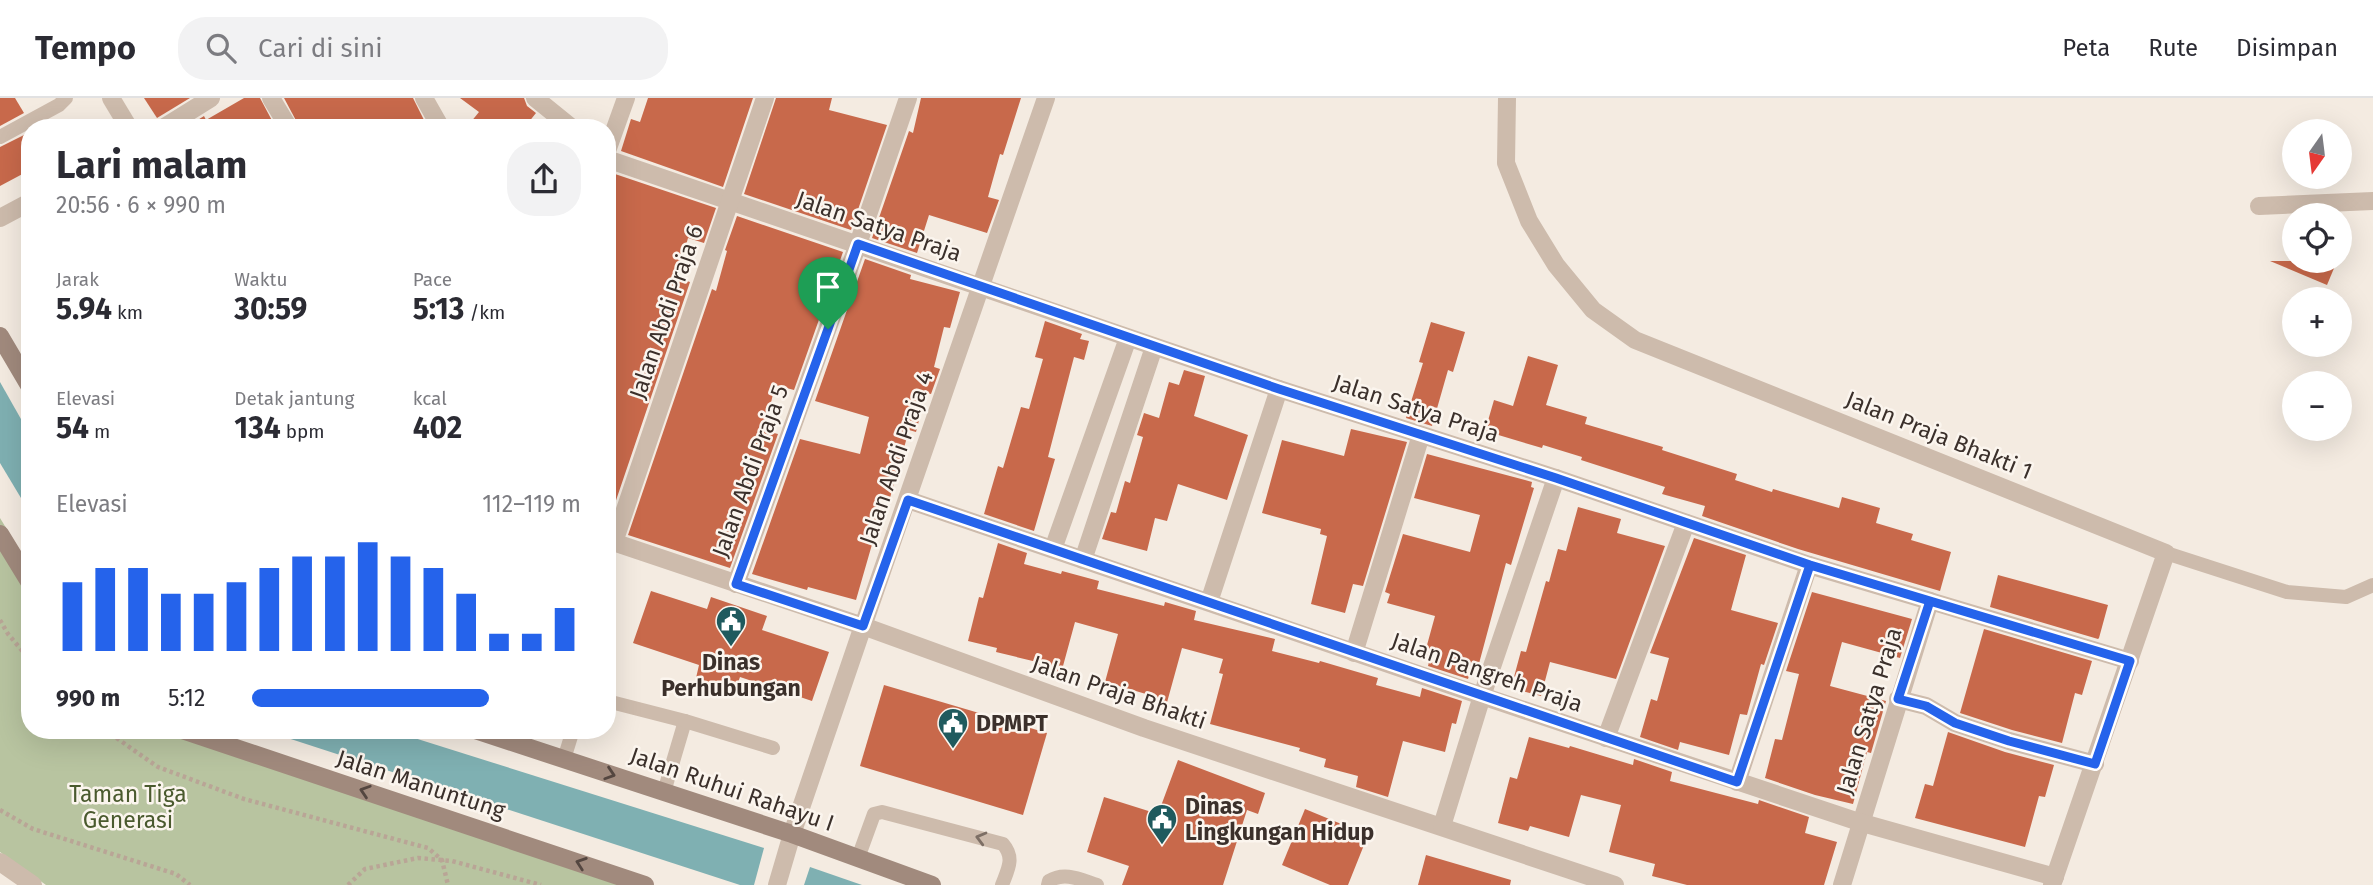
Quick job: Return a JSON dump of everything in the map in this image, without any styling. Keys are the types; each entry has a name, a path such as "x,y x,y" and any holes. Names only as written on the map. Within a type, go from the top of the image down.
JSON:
{"street":[{"path":"111,98 123,119"},
{"path":"177,119 211,98"},
{"path":"271,98 284,119"},
{"path":"424,98 436,119"},
{"path":"535,98 561,119"},
{"path":"616,127 626,98"},
{"name":"Jalan Abdi Praja 6","path":"616,524 765,98"},
{"name":"Jalan Abdi Praja 5","path":"736,584 908,98"},
{"name":"Jalan Abdi Praja 4","path":"777,885 863,626 1046,98"},
{"name":"Jalan Praja Bhakti 1","path":"1507,98 1506,163 1529,222 1556,265 1593,310 1635,340 2166,553"},
{"name":"Jalan Satya Praja","path":"616,154 730,200 1154,347 1556,478 1810,565 1930,601 1859,822 1842,885"},
{"path":"2259,206 2373,201"},
{"path":"0,218 21,207"},
{"path":"0,336 21,372"},
{"path":"1053,549 1128,338"},
{"path":"1083,559 1154,347"},
{"path":"1209,602 1279,389"},
{"path":"1354,653 1421,435"},
{"path":"1442,826 1482,696 1556,478"},
{"name":"Jalan Pangreh Praja","path":"908,500 1737,782 2054,881"},
{"path":"1606,738 1686,523"},
{"path":"0,534 21,568"},
{"name":"Jalan Praja Bhakti","path":"616,543 863,626 1144,728 1608,884"},
{"path":"2054,881 2166,553"},
{"path":"1737,782 1810,565"},
{"path":"1930,601 2130,661"},
{"path":"1898,699 1926,706 1955,723 2009,741 2095,764"},
{"name":"Jalan Manuntung","path":"209,739 645,885"},
{"name":"Jalan Ruhui Rahayu I","path":"503,739 664,792 790,843 858,858 932,885"},
{"path":"3,869 33,885"}],"lane":[{"path":"33,119 59,105 66,98"},
{"path":"0,137 21,126"},
{"path":"2166,553 2287,592 2346,597 2373,585"},
{"path":"616,703 773,748"},
{"path":"664,792 685,721"},
{"path":"564,759 570,739"},
{"path":"858,858 874,814 882,812 1003,844 1009,851 1011,860 1002,885"},
{"path":"1048,885 1049,881 1064,875 1097,885"}],"path":[{"path":"0,620 21,649"},
{"path":"118,739 158,767 244,799 428,848 442,860 448,885"},
{"path":"0,810 33,829 176,874 190,885"},
{"path":"348,885 365,869 418,858 464,864 541,885"}],"green space":[{"name":"Taman Tiga Generasi","path":"0,518 21,552 21,739 203,739 622,885 46,885 0,852"}],"water":[{"path":"0,382 21,419 21,498 0,463"},
{"path":"291,739 418,739 764,848 754,885 740,885"},
{"path":"810,867 862,885 804,885"}],"building":[{"path":"0,98 15,98 24,113 0,126"},
{"path":"144,98 190,98 157,118"},
{"path":"244,98 260,98 271,119 208,119"},
{"path":"284,98 413,98 424,119 295,119"},
{"path":"460,98 524,98 527,106 536,113 531,119 473,119 479,112"},
{"path":"648,98 753,98 723,187 621,151 631,119 640,122"},
{"path":"776,98 832,98 829,110 887,125 851,230 744,194"},
{"path":"921,98 1021,98 1003,155 1000,154 988,197 999,200 987,233 929,215 917,253 872,238 909,131 913,133"},
{"path":"21,136 21,175 0,186 0,147"},
{"path":"616,174 716,208 704,243 688,238 677,278 690,282 616,500"},
{"path":"737,216 843,252 794,390 775,385 766,425 776,427 774,433 778,434 730,568 628,535 712,289 716,291 727,251 725,250"},
{"path":"865,259 911,275 910,279 960,292 950,328 944,327 934,367 940,369 931,394 926,393 916,432 909,430 890,498 887,497 856,600 808,587 807,590 752,574 800,439 860,454 869,417 815,401"},
{"path":"2298,273 2332,273 2327,285"},
{"path":"1045,321 1082,334 1080,339 1089,341 1084,360 1074,357 1048,457 1055,459 1034,531 984,514 998,466 1003,468 1021,407 1029,409 1043,359 1035,357"},
{"path":"1431,322 1465,332 1453,372 1448,370 1432,426 1406,418 1423,363 1419,362"},
{"path":"1528,356 1558,365 1546,405 1587,417 1585,424 1663,447 1662,450 1737,474 1735,480 1772,492 1773,489 1839,508 1842,497 1880,508 1876,523 1913,534 1911,540 1951,552 1940,591 1798,549 1702,516 1705,506 1662,494 1665,487 1581,460 1582,457 1485,431 1494,400 1513,406"},
{"path":"1184,370 1205,376 1194,416 1248,435 1227,500 1178,484 1167,521 1155,518 1147,551 1102,539 1111,512 1116,513 1125,481 1130,483 1143,437 1137,435 1144,413 1159,418 1169,382 1179,385"},
{"path":"1351,429 1407,442 1363,586 1353,584 1345,613 1311,604 1327,536 1320,534 1321,529 1262,513 1282,440 1344,456"},
{"path":"1427,454 1532,482 1531,487 1534,488 1511,565 1506,563 1477,671 1471,669 1468,679 1428,666 1430,658 1424,656 1435,616 1387,603 1390,594 1385,592 1403,534 1470,552 1480,515 1414,498"},
{"path":"1578,507 1621,519 1617,533 1665,546 1616,679 1550,662 1541,696 1511,688 1521,651 1526,652 1546,581 1549,582 1558,549 1566,551"},
{"path":"1694,538 1746,555 1731,610 1778,623 1764,665 1761,664 1747,715 1740,714 1729,755 1680,742 1678,750 1640,737 1651,699 1657,701 1669,658 1650,653"},
{"path":"998,543 1027,553 1024,564 1099,581 1097,589 1164,606 1165,602 1196,611 1194,620 1275,639 1272,651 1319,663 1320,661 1378,678 1376,685 1420,697 1422,688 1462,701 1456,724 1452,723 1445,752 1403,741 1388,797 1356,787 1358,776 1324,767 1326,759 1299,751 1300,748 1210,724 1223,674 1219,673 1223,659 1182,648 1166,706 1145,700 1146,694 1105,682 1118,634 1075,622 1060,677 1035,670 1037,662 996,652 997,648 968,641 979,597 983,598"},
{"path":"1998,575 2108,605 2099,638 1990,607"},
{"name":"Dinas Perhubungan","path":"651,591 707,609 711,597 767,616 762,630 829,652 812,701 740,677 735,691 696,678 699,665 633,643"},
{"path":"1812,592 1912,619 1900,658 1842,642 1830,686 1886,701 1871,753 1867,752 1853,804 1815,795 1765,778 1775,739 1782,740 1799,674 1786,671"},
{"path":"1984,629 2092,661 2082,695 2075,693 2062,743 1960,713"},
{"name":"DPMPT","path":"884,685 1047,733 1023,815 860,766"},
{"path":"1948,732 2005,752 2054,765 2045,797 2039,796 2025,847 1915,818 1925,784 1933,786"},
{"path":"1529,737 1633,765 1634,759 1672,772 1670,781 1758,804 1759,800 1809,817 1805,833 1837,842 1824,885 1687,885 1652,876 1655,864 1609,852 1621,805 1581,795 1569,837 1530,826 1528,831 1498,823 1510,777 1517,779"},
{"name":"Dinas Lingkungan Hidup","path":"1178,760 1265,793 1258,814 1247,810 1223,885 1122,885 1129,866 1087,852 1104,797 1158,814"},
{"path":"1305,809 1368,835 1348,885 1330,885 1282,865"},
{"path":"1426,855 1511,880 1510,885 1418,885"}],"place":[{"name":"Dinas Perhubungan","path":"731,648"},
{"name":"DPMPT","path":"953,750"},
{"name":"Dinas Lingkungan Hidup","path":"1162,846"}],"route":[{"path":"828,329 736,584 863,626 908,500 1737,782 1810,565 1973,613 2130,661 2095,764 2009,741 1955,723 1926,706 1898,699 1930,601 1810,565 1556,478 1279,389 858,244 828,329"}]}
